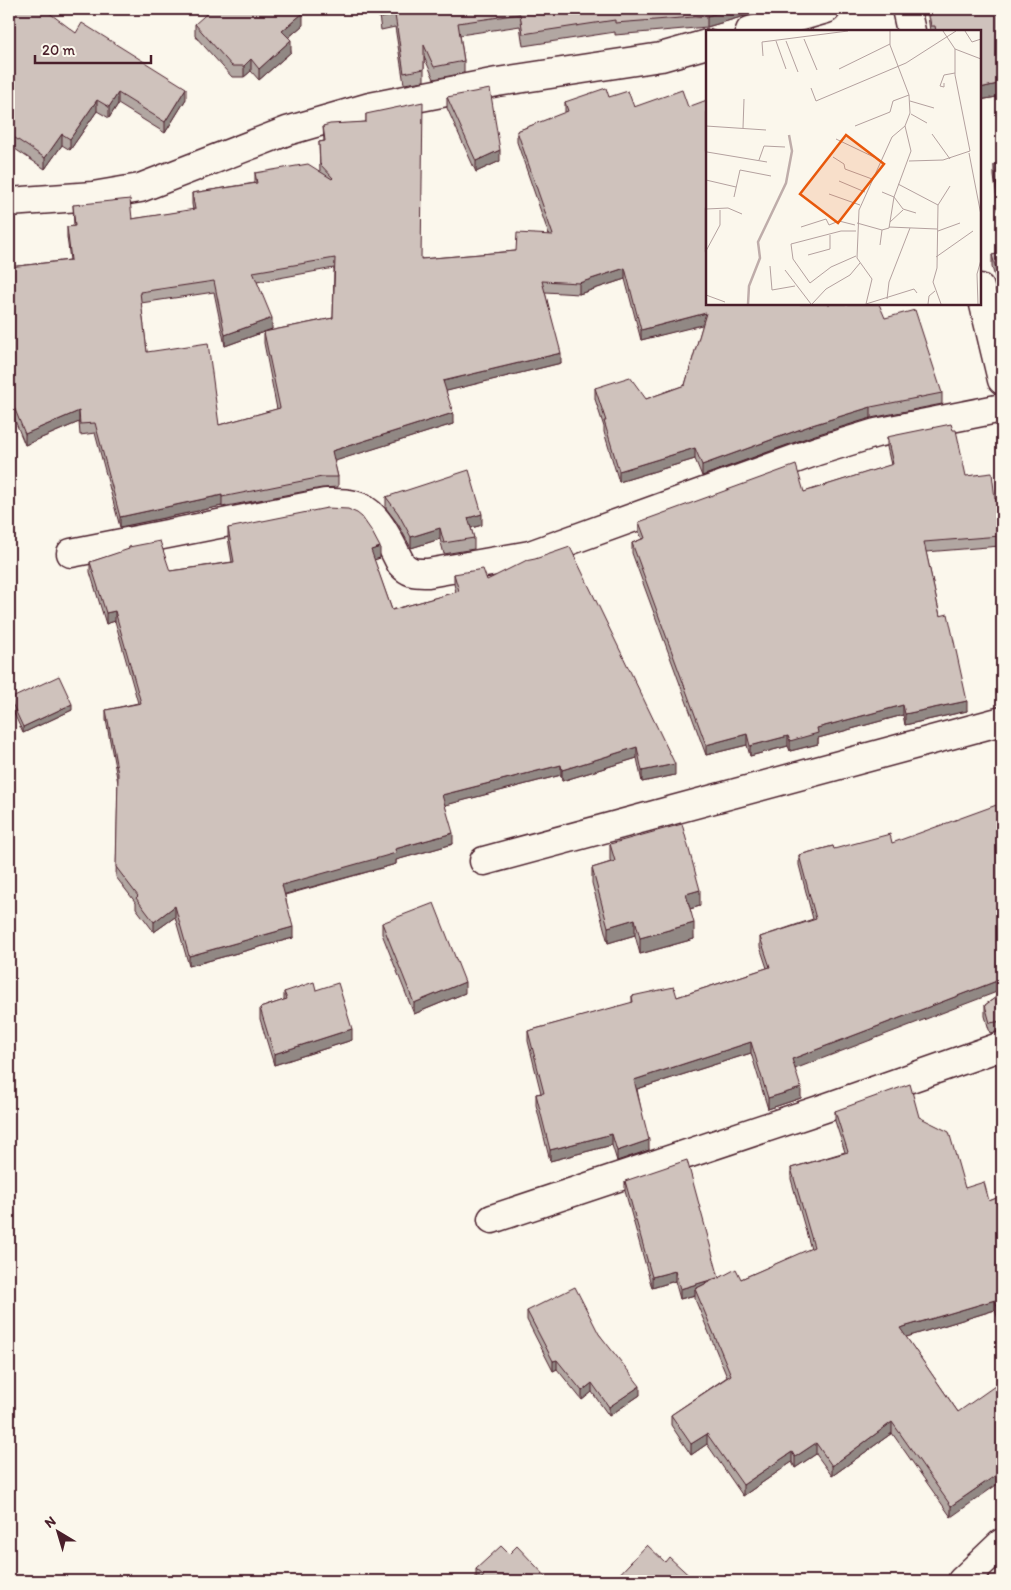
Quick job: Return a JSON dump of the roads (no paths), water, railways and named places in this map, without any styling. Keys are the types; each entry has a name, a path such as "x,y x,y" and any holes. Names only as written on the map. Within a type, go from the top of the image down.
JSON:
{"street":[{"path":"753,30 826,9"},
{"path":"906,9 911,30"},
{"path":"9,202 93,196 140,188 287,131 370,107 497,82 661,58 706,44"},
{"path":"981,292 1002,380"},
{"path":"71,553 325,503 345,503 360,507 374,516 407,570 416,573 428,573 530,555 816,451 876,433 1002,408"},
{"path":"484,861 1002,720"},
{"path":"492,1219 822,1109 1002,1046"},
{"path":"962,1581 1002,1543"}]}
